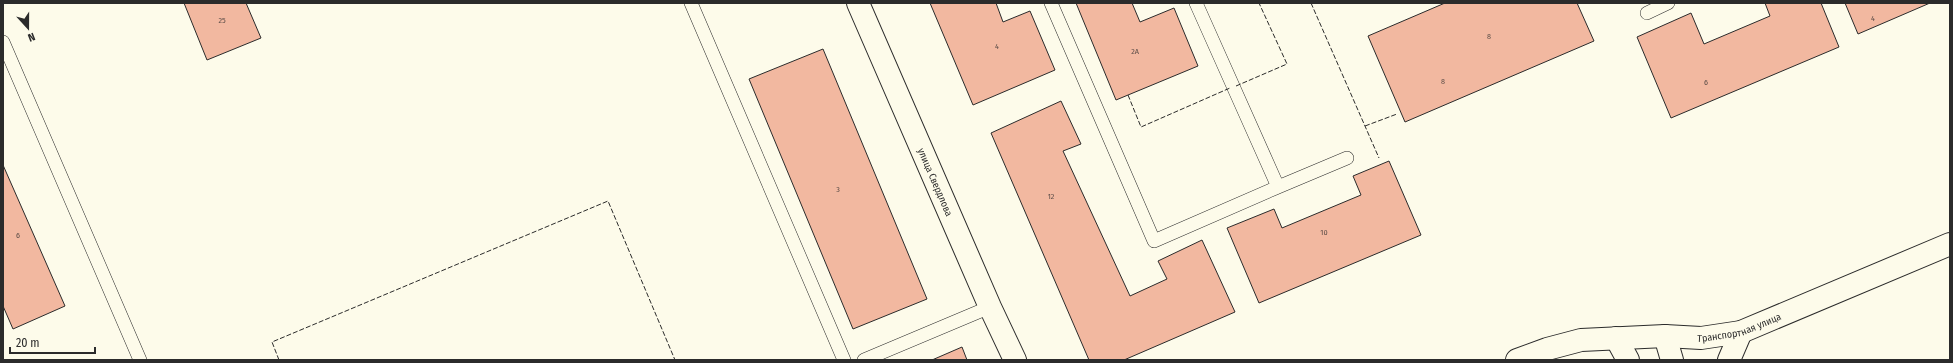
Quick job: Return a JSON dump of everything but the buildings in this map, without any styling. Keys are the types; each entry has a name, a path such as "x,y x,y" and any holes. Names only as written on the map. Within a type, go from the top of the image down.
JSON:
{"street":[{"name":"улица Свердлова","path":"858,3 990,307 1015,360"},
{"name":"Транспортная улица","path":"1517,360 1547,349 1582,340 1665,336 1701,338 1741,332 1950,244"},
{"path":"1729,360 1741,332"},
{"path":"1665,336 1672,360"},
{"path":"1616,338 1628,360"}],"lane":[{"path":"691,3 844,360"},
{"path":"1051,3 1154,241 1347,158"},
{"path":"1196,3 1278,187"},
{"path":"1647,13 1668,3"},
{"path":"3,42 140,360"},
{"path":"864,360 990,307"}],"fence":[{"path":"1236,86 1287,64 1259,3"},
{"path":"1311,3 1379,158"},
{"path":"1128,95 1141,127 1230,88"},
{"path":"1365,126 1397,114"},
{"path":"279,360 272,342 608,201 675,360"}]}
